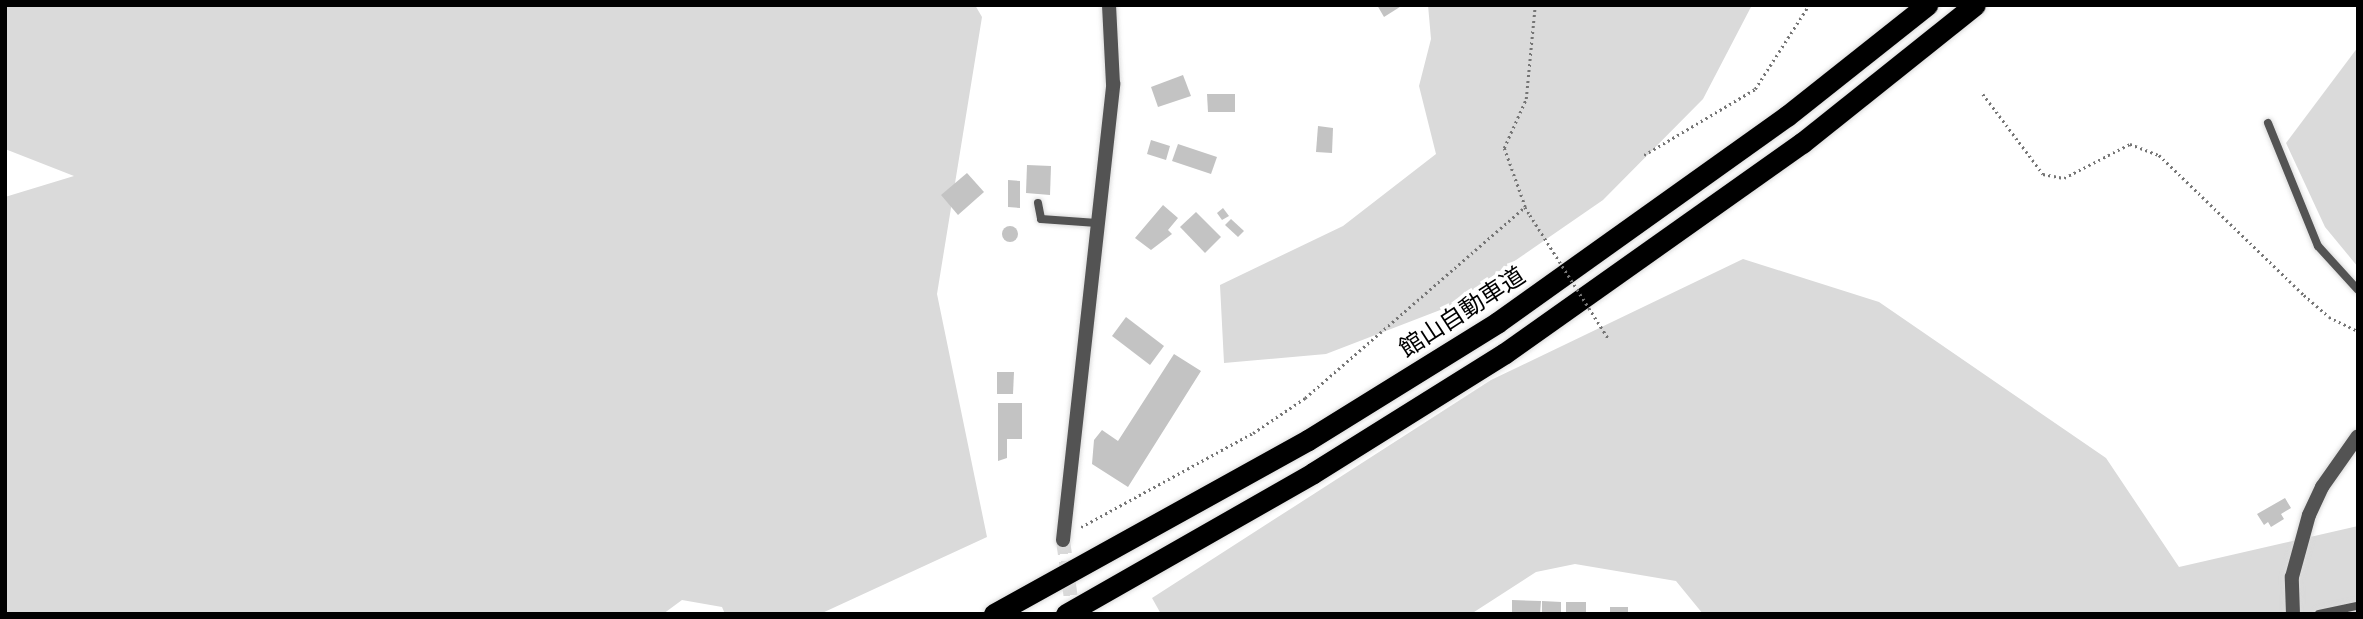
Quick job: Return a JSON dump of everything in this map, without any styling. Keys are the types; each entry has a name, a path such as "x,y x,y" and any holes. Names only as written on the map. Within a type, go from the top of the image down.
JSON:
{"highway":[{"name":"館山自動車道","path":"994,614 1308,440 1498,322 1777,124 1927,5"},
{"path":"1066,614 1313,473 1505,353 1791,152 1975,5"}],"street":[{"path":"1064,536 1112,84 1109,5"},
{"path":"2293,614 2292,577 2309,515 2327,479 2358,436"}],"lane":[{"path":"2268,123 2318,246 2358,290"},
{"path":"1038,203 1041,219 1097,223"},
{"path":"2319,614 2358,607"}],"path":[{"path":"1535,5 1526,99 1504,148 1525,207 1608,338"},
{"path":"1644,155 1755,89 1809,5"},
{"path":"1983,94 2043,174 2064,178 2130,145 2158,155 2329,317 2358,331"},
{"path":"1064,536 1092,524 1253,433 1305,398 1525,207"}],"shaded area":[{"path":"5,5 975,5 982,17 937,294 987,537 820,614 725,614 722,607 682,600 663,614 5,614 5,197 74,176 5,149"},
{"path":"1428,5 1752,5 1703,99 1603,200 1448,307 1326,354 1224,363 1220,285 1343,226 1436,154 1419,86 1431,39"},
{"path":"2358,47 2358,267 2325,227 2286,143"},
{"path":"1743,259 1879,302 2106,458 2179,567 2358,526 2358,614 1703,614 1676,581 1575,564 1536,572 1471,614 1161,614 1152,598 1491,380"}],"building":[{"path":"1377,5 1403,5 1384,17"},
{"path":"1183,75 1191,96 1158,107 1151,87"},
{"path":"1207,94 1235,94 1235,112 1208,112"},
{"path":"1318,126 1333,128 1332,153 1316,152"},
{"path":"1151,140 1170,146 1166,160 1147,154"},
{"path":"1178,144 1217,157 1211,174 1172,161"},
{"path":"1027,165 1051,166 1050,195 1026,193"},
{"path":"967,173 984,192 958,215 941,195"},
{"path":"1008,180 1020,181 1020,208 1008,207"},
{"path":"1163,205 1178,218 1168,230 1172,234 1151,250 1135,238"},
{"path":"1223,208 1229,216 1222,220 1217,213"},
{"path":"1196,212 1221,237 1205,253 1180,227"},
{"path":"1231,219 1244,231 1238,237 1225,225"},
{"path":"1010,226 1018,234 1010,242 1002,234"},
{"path":"1126,317 1164,346 1150,365 1112,336"},
{"path":"1174,354 1201,371 1128,487 1092,464 1094,440 1102,430 1118,441"},
{"path":"997,372 1014,372 1013,394 997,394"},
{"path":"998,403 1022,403 1022,439 1007,439 1007,458 998,461"},
{"path":"2285,498 2291,508 2281,514 2284,519 2271,527 2268,522 2264,525 2257,514"},
{"path":"1512,600 1541,601 1540,614 1512,614"},
{"path":"1542,601 1561,602 1561,614 1542,614"},
{"path":"1566,602 1586,602 1586,614 1566,614"},
{"path":"1610,607 1628,607 1628,614 1610,614"}],"tunnel":[{"path":"1063,540 1073,614"}]}
